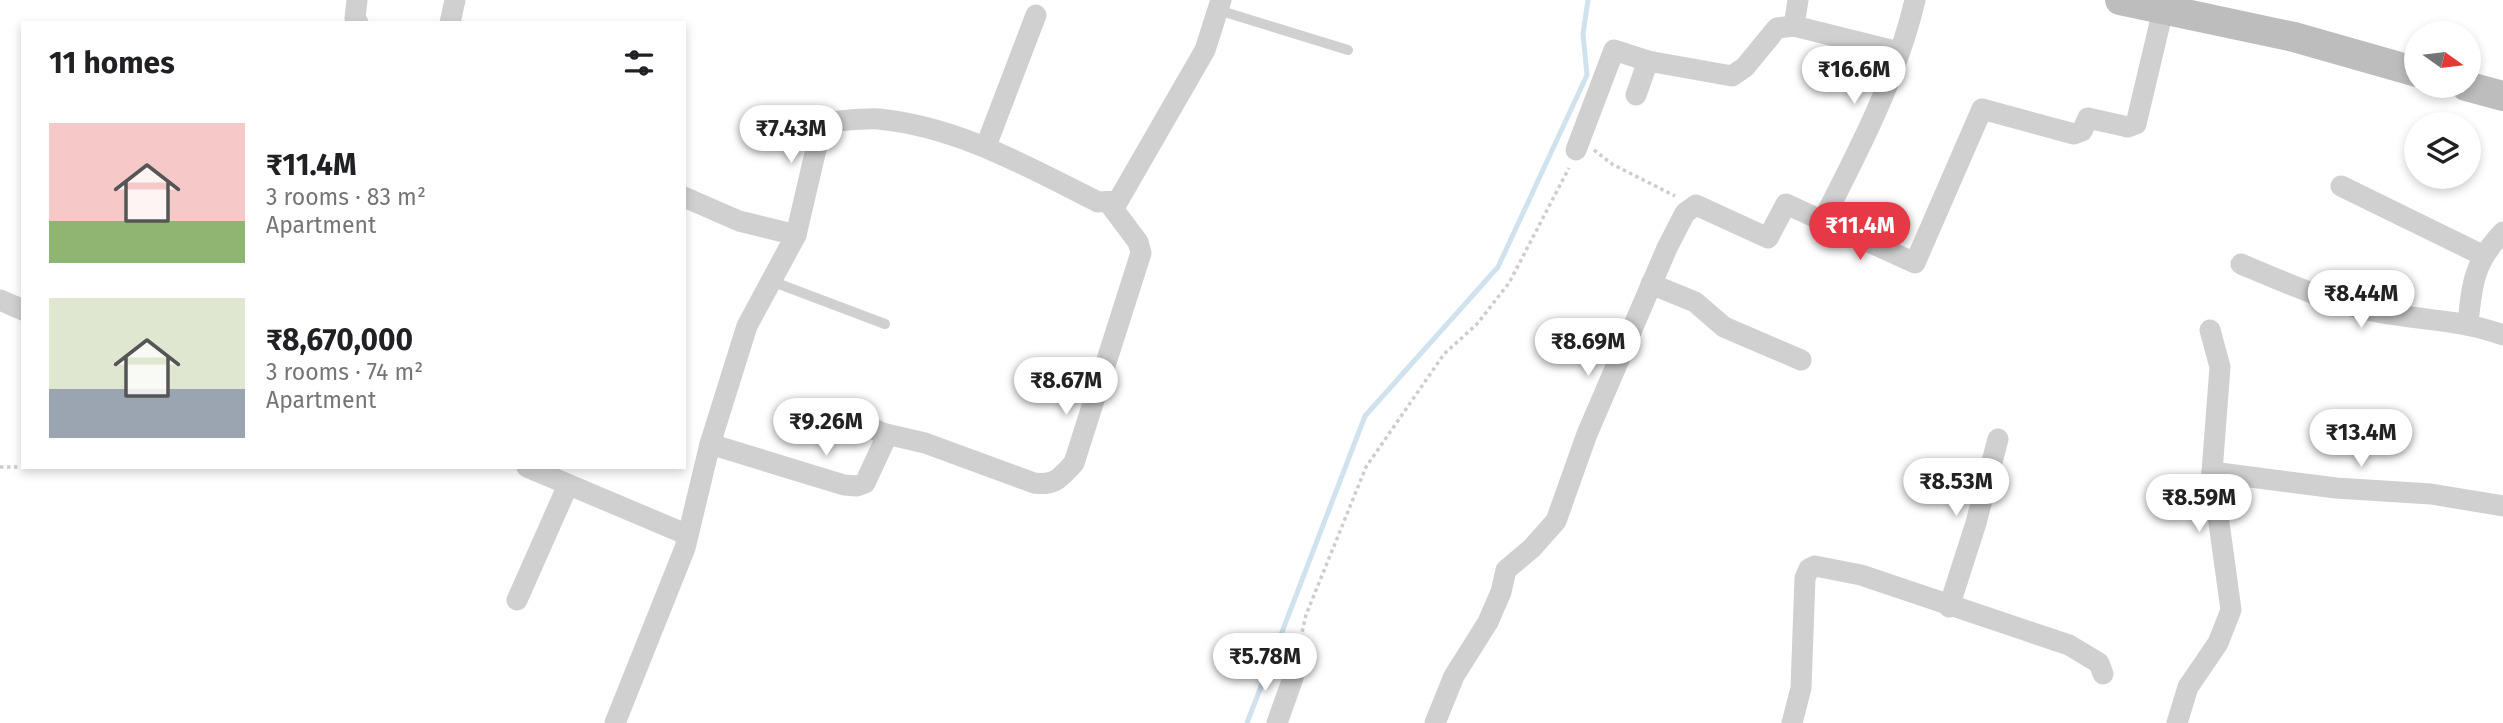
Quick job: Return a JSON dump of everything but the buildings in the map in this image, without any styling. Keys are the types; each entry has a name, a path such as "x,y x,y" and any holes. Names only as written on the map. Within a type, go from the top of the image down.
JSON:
{"street":[{"path":"357,0 357,21"},
{"path":"450,21 455,0"},
{"path":"1794,26 1798,0"},
{"path":"1822,222 1854,160 1899,52 1916,0"},
{"path":"2120,0 2294,37 2404,68"},
{"path":"618,722 688,535 710,444 747,326 796,235 817,145 826,122 878,119 950,133 986,146 1098,202 1118,201 1205,50 1219,5"},
{"path":"1435,723 1454,676 1488,622 1501,592 1506,570 1532,548 1556,521 1587,434 1651,284 1685,213 1696,205 1768,238 1786,204 1915,263 1982,109 2074,134 2082,131 2088,118 2128,127 2136,124 2163,10"},
{"path":"986,146 1036,15"},
{"path":"1576,150 1614,50 1648,61 1732,76 1745,67 1777,28 1794,26 1899,52"},
{"path":"1636,95 1648,61"},
{"path":"2482,90 2503,96"},
{"path":"2341,186 2482,255"},
{"path":"686,198 739,221 796,235"},
{"path":"801,410 866,425 881,433 925,443 1034,483 1049,485 1057,482 1074,463 1141,253 1138,242 1108,202"},
{"path":"2468,323 2473,283 2482,255 2503,232"},
{"path":"2241,264 2314,295 2339,302 2408,317 2468,323 2503,335"},
{"path":"1651,284 1695,302 1724,327 1801,360"},
{"path":"0,300 21,309"},
{"path":"2177,723 2188,687 2218,643 2231,610 2212,472 2220,367 2210,330"},
{"path":"710,444 857,486 865,483 872,471 884,442 881,433"},
{"path":"1949,607 1976,523 1998,439"},
{"path":"532,469 688,535"},
{"path":"2212,472 2336,488 2431,494 2503,506"},
{"path":"517,600 568,485"},
{"path":"1792,723 1801,688 1805,578 1809,569 1815,566 1838,569 2069,645 2099,663 2103,674"},
{"path":"1277,723 1293,678"}],"lane":[{"path":"1219,5 1348,50"},
{"path":"771,281 885,324"}],"path":[{"path":"1293,678 1306,615 1366,467 1444,355 1477,324 1509,283 1566,177 1576,150 1587,147 1651,186 1696,205"},
{"path":"0,467 21,467"}],"waterway":[{"path":"1247,723 1365,416 1498,267 1587,75 1583,34 1588,0"}]}
